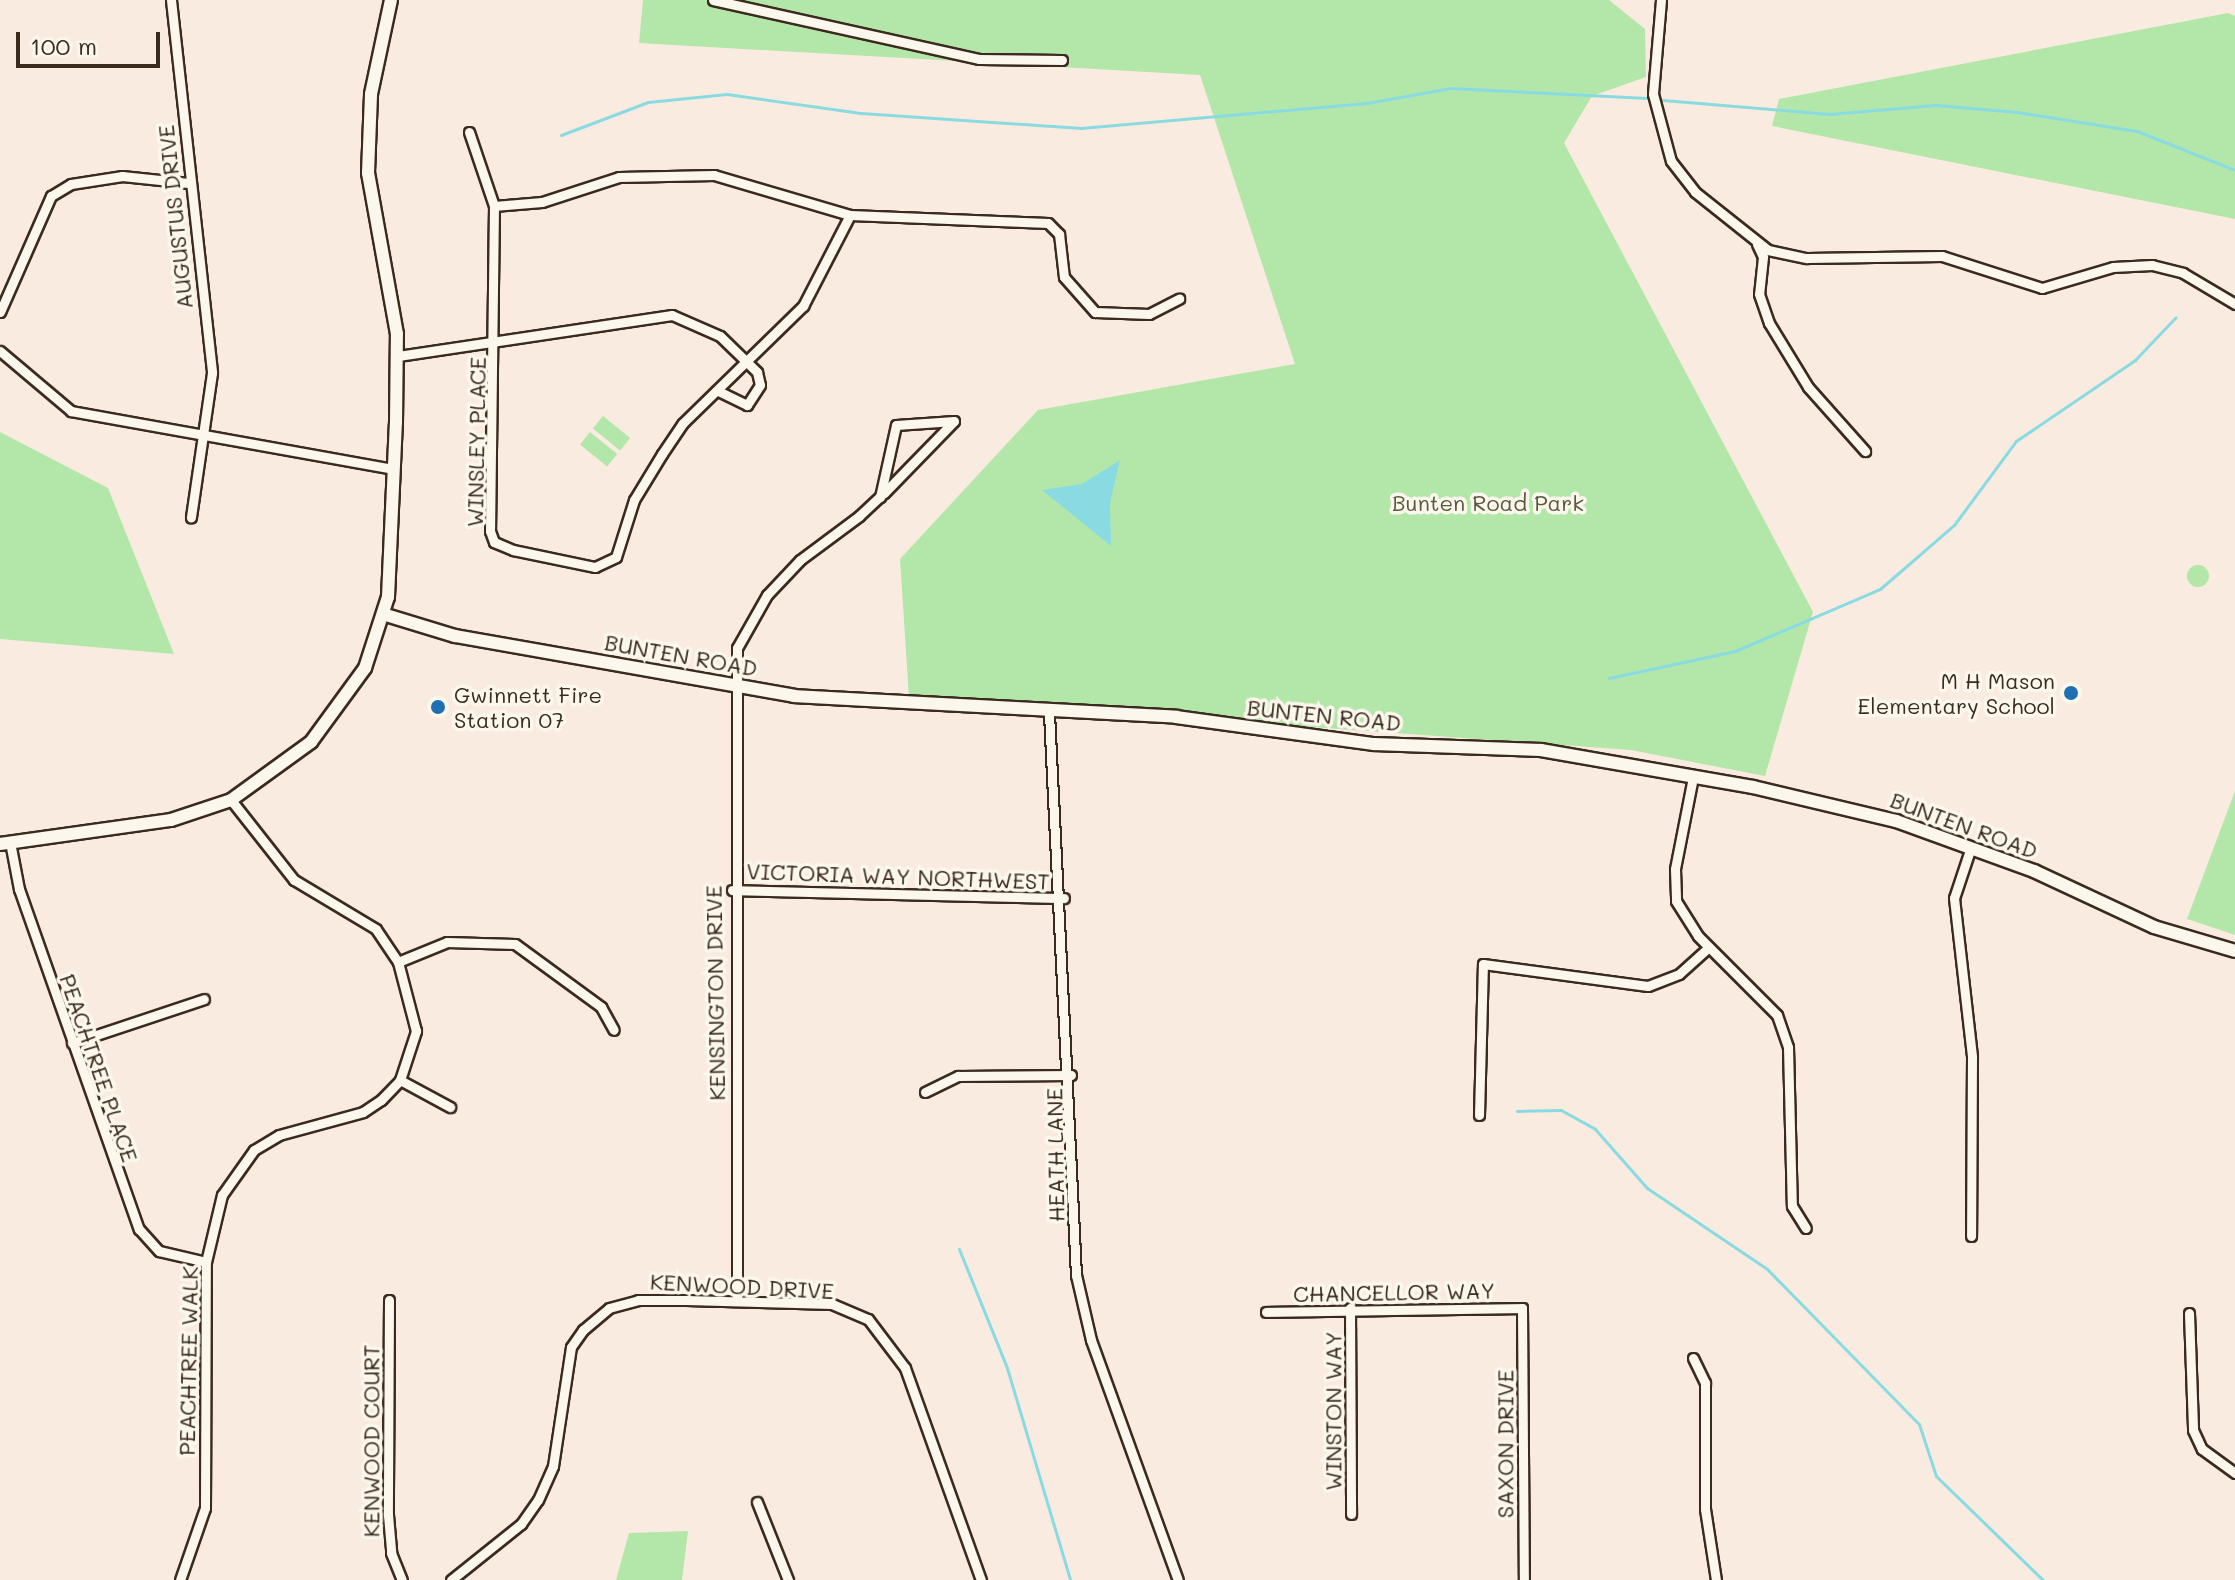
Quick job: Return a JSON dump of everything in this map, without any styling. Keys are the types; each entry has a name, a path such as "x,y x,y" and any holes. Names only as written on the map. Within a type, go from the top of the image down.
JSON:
{"street":[{"name":"AUGUSTUS DRIVE","path":"171,0 212,373 191,517"},
{"path":"5,843 171,820 231,800 296,755 338,713 386,615 398,356 368,173 371,94 391,0"},
{"path":"713,0 979,59 1062,60"},
{"path":"1661,0 1653,94 1671,161 1695,192 1768,250 1807,258 1962,260 2042,288 2113,267 2152,265 2183,273 2235,304"},
{"name":"WINSLEY PLACE","path":"469,132 494,206 496,344 490,531 494,542 513,550 606,566 662,454 718,391 803,306 850,215"},
{"path":"494,206 542,202 619,177 679,172 754,182 850,215 1048,223 1059,234 1064,277 1095,312 1149,314 1179,299"},
{"path":"0,312 51,196 106,177 189,183"},
{"path":"1753,237 1763,257 1759,294 1769,323 1808,387 1865,451"},
{"path":"398,356 563,337 622,317 672,315 720,336 749,363 760,385 756,398 738,406 718,391"},
{"path":"0,351 71,411 206,430 394,469"},
{"name":"KENSINGTON DRIVE","path":"737,1301 732,684 737,648 767,595 880,497 954,421 896,425 880,497"},
{"name":"BUNTEN ROAD","path":"386,615 455,636 732,684 870,704 1176,717 1374,744 1541,750 1693,777 1865,811 1971,847 2154,927 2235,951"},
{"name":"HEATH LANE","path":"1049,713 1052,826 1064,898 1076,1275 1091,1340 1178,1580"},
{"path":"1693,777 1675,869 1676,901 1709,947 1777,1015 1788,1047 1792,1206 1806,1228"},
{"path":"231,800 294,880 363,916 398,962 416,1031 400,1080 450,1107"},
{"name":"PEACHTREE PLACE","path":"5,843 139,1229 159,1251 206,1262"},
{"path":"1971,847 1954,898 1971,1041 1971,1236"},
{"name":"VICTORIA WAY NORTHWEST","path":"732,890 1064,898"},
{"path":"398,962 447,942 515,944 601,1007 614,1030"},
{"path":"1479,1115 1483,964 1648,986 1679,974 1709,947"},
{"path":"72,1043 204,999"},
{"path":"925,1092 958,1076 1071,1075"},
{"name":"PEACHTREE WALK","path":"180,1580 205,1508 206,1262 222,1195 254,1150 302,1124 363,1112 400,1080"},
{"name":"KENWOOD COURT","path":"389,1300 388,1515 391,1553 402,1580"},
{"name":"KENWOOD DRIVE","path":"451,1580 521,1524 538,1500 553,1466 571,1347 594,1319 638,1300 832,1304 868,1319 890,1341 981,1580"},
{"name":"CHANCELLOR WAY","path":"1266,1312 1350,1308 1522,1308"},
{"name":"WINSTON WAY","path":"1350,1308 1351,1514"},
{"name":"SAXON DRIVE","path":"1522,1308 1524,1580"},
{"path":"2189,1313 2193,1430 2202,1449 2235,1473"},
{"path":"1693,1358 1705,1383 1705,1509 1716,1580"},
{"path":"757,1502 788,1580"}],"green space":[{"name":"Bunten Road Park","path":"643,0 1609,0 1645,29 1646,77 1592,96 1564,143 1813,612 1765,776 1631,750 909,698 900,559 1038,410 1295,364 1200,75 639,43"},
{"path":"2228,13 2235,16 2235,219 1772,126 1779,99"},
{"path":"603,416 630,438 620,450 593,428"},
{"path":"0,432 108,488 174,654 0,639"},
{"path":"590,432 617,454 607,466 580,444"},
{"path":"2198,565 2209,576 2198,587 2187,576"},
{"path":"2235,791 2235,935 2187,919"},
{"path":"688,1531 682,1580 616,1580 629,1533"}],"water":[{"path":"1120,460 1110,503 1111,546 1042,490 1082,484"}],"waterway":[{"path":"561,135 648,102 727,94 861,113 1081,128 1367,103 1451,88 1647,98"},
{"path":"1663,100 1829,114 1936,105 2017,112 2137,131 2235,170"},
{"path":"1609,678 1735,651 1880,589 1954,525 2016,441 2135,360 2176,317"},
{"path":"1517,1111 1561,1110 1595,1129 1647,1188 1767,1269 1919,1424 1936,1476 2043,1580"},
{"path":"959,1249 1007,1368 1070,1580"}],"place":[{"name":"M H Mason Elementary School","path":"2071,693"},
{"name":"Gwinnett Fire Station 07","path":"438,707"}]}
